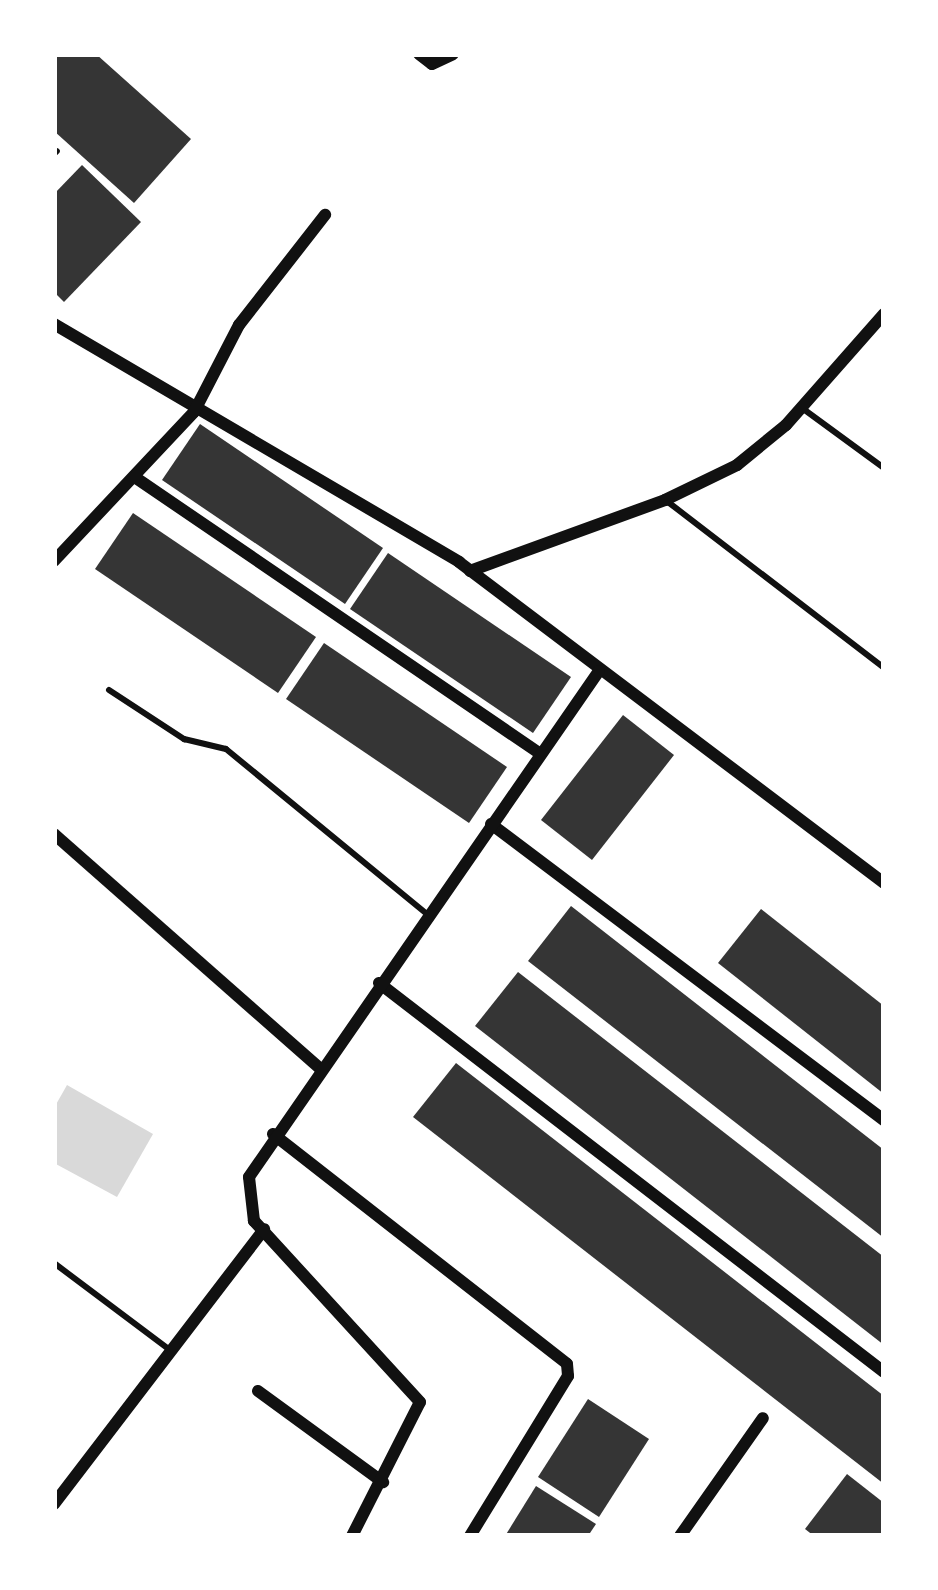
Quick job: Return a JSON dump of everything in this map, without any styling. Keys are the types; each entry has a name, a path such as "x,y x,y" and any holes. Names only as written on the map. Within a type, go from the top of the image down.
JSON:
{"street":[{"path":"419,54 432,64 452,54"},
{"path":"54,562 194,412 239,325 325,215"},
{"path":"470,571 665,500 737,465 802,408 884,314"},
{"path":"54,324 194,412 233,427 470,571 884,884"},
{"path":"136,478 541,754"},
{"path":"352,1536 420,1402 264,1229 247,1203 249,1177 319,1067 599,671"},
{"path":"491,824 884,1120"},
{"path":"54,833 319,1067"},
{"path":"380,983 884,1372"},
{"path":"273,1134 567,1364 568,1376 470,1536"},
{"path":"54,1504 264,1229"},
{"path":"258,1391 383,1482"},
{"path":"680,1536 763,1418"}],"lane":[{"path":"802,408 884,468"},
{"path":"665,500 884,668"},
{"path":"109,690 184,739 219,744 427,914"},
{"path":"54,1263 171,1351"}],"shaded area":[{"path":"67,1085 153,1134 117,1197 54,1163 54,1108"}],"building":[{"path":"54,54 96,54 191,139 134,203 54,131"},
{"path":"82,165 141,222 64,302 54,292 54,194"},
{"path":"200,424 383,548 345,604 162,480"},
{"path":"133,513 316,637 278,693 95,569"},
{"path":"388,553 571,677 533,733 350,609"},
{"path":"324,643 507,767 469,823 286,699"},
{"path":"623,715 674,755 592,860 541,820"},
{"path":"571,906 884,1150 884,1238 528,961"},
{"path":"761,909 884,1006 884,1094 718,963"},
{"path":"518,972 884,1257 884,1345 475,1026"},
{"path":"456,1063 884,1396 884,1484 413,1117"},
{"path":"588,1399 649,1439 599,1517 538,1477"},
{"path":"847,1474 884,1503 884,1536 814,1536 805,1529"},
{"path":"536,1486 596,1524 588,1536 505,1536"}]}
